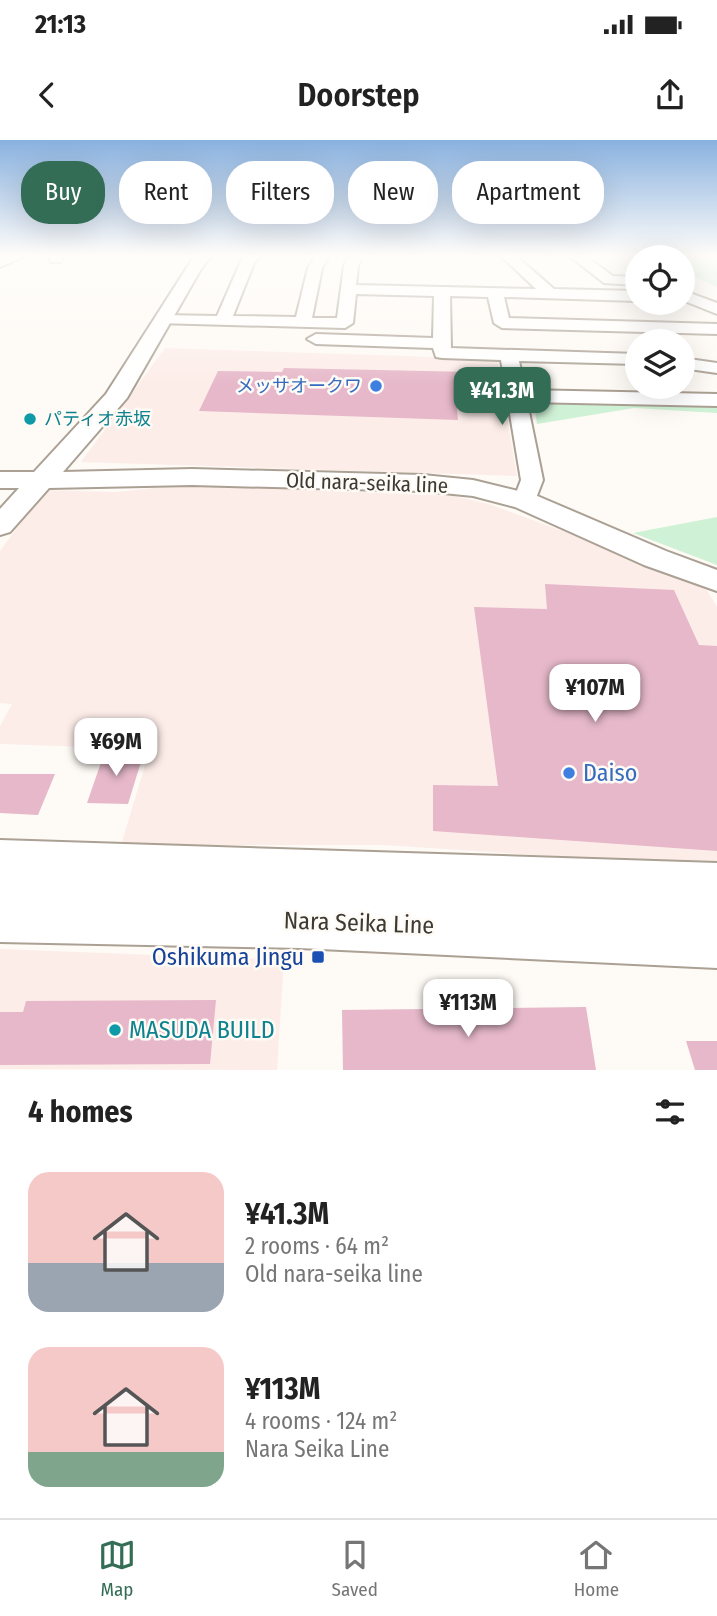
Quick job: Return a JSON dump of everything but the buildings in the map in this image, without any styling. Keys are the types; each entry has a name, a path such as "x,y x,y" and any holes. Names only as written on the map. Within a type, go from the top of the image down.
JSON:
{"main road":[{"name":"Nara Seika Line","path":"0,865 717,888"},
{"name":"Nara Seika Line","path":"0,915 299,920 717,939"}],"street":[{"path":"0,526 115,398 176,298"},
{"path":"224,329 235,298"},
{"path":"303,322 308,298"},
{"path":"224,329 303,322 345,323 347,298"},
{"path":"442,298 442,354 625,359"},
{"path":"496,298 502,323 717,329"},
{"path":"695,300 717,309"},
{"path":"163,320 224,329 443,343"},
{"path":"509,356 532,480 525,501"},
{"path":"695,365 717,368"},
{"path":"517,396 717,400"},
{"name":"Old nara-seika line","path":"0,480 192,477 411,483 472,488 525,501 655,558 717,581"}],"shaded area":[{"path":"165,348 497,359 517,476 81,462"},
{"path":"186,485 454,496 489,504 702,582 717,607 717,867 384,845 121,845 150,749 0,744 0,726 12,704 0,703 0,551 44,490 115,492"},
{"path":"0,949 284,960 277,1070 0,1069"}],"green space":[{"path":"534,403 717,403 717,413 634,408 537,424"},
{"path":"717,517 717,565 633,533"}],"place":[{"name":"メッサオークワ","path":"376,386"},
{"name":"パティオ赤坂","path":"30,419"},
{"name":"Daiso","path":"569,773"},
{"name":"Oshikuma Jingu","path":"318,957"},
{"name":"MASUDA BUILD","path":"115,1030"}]}
